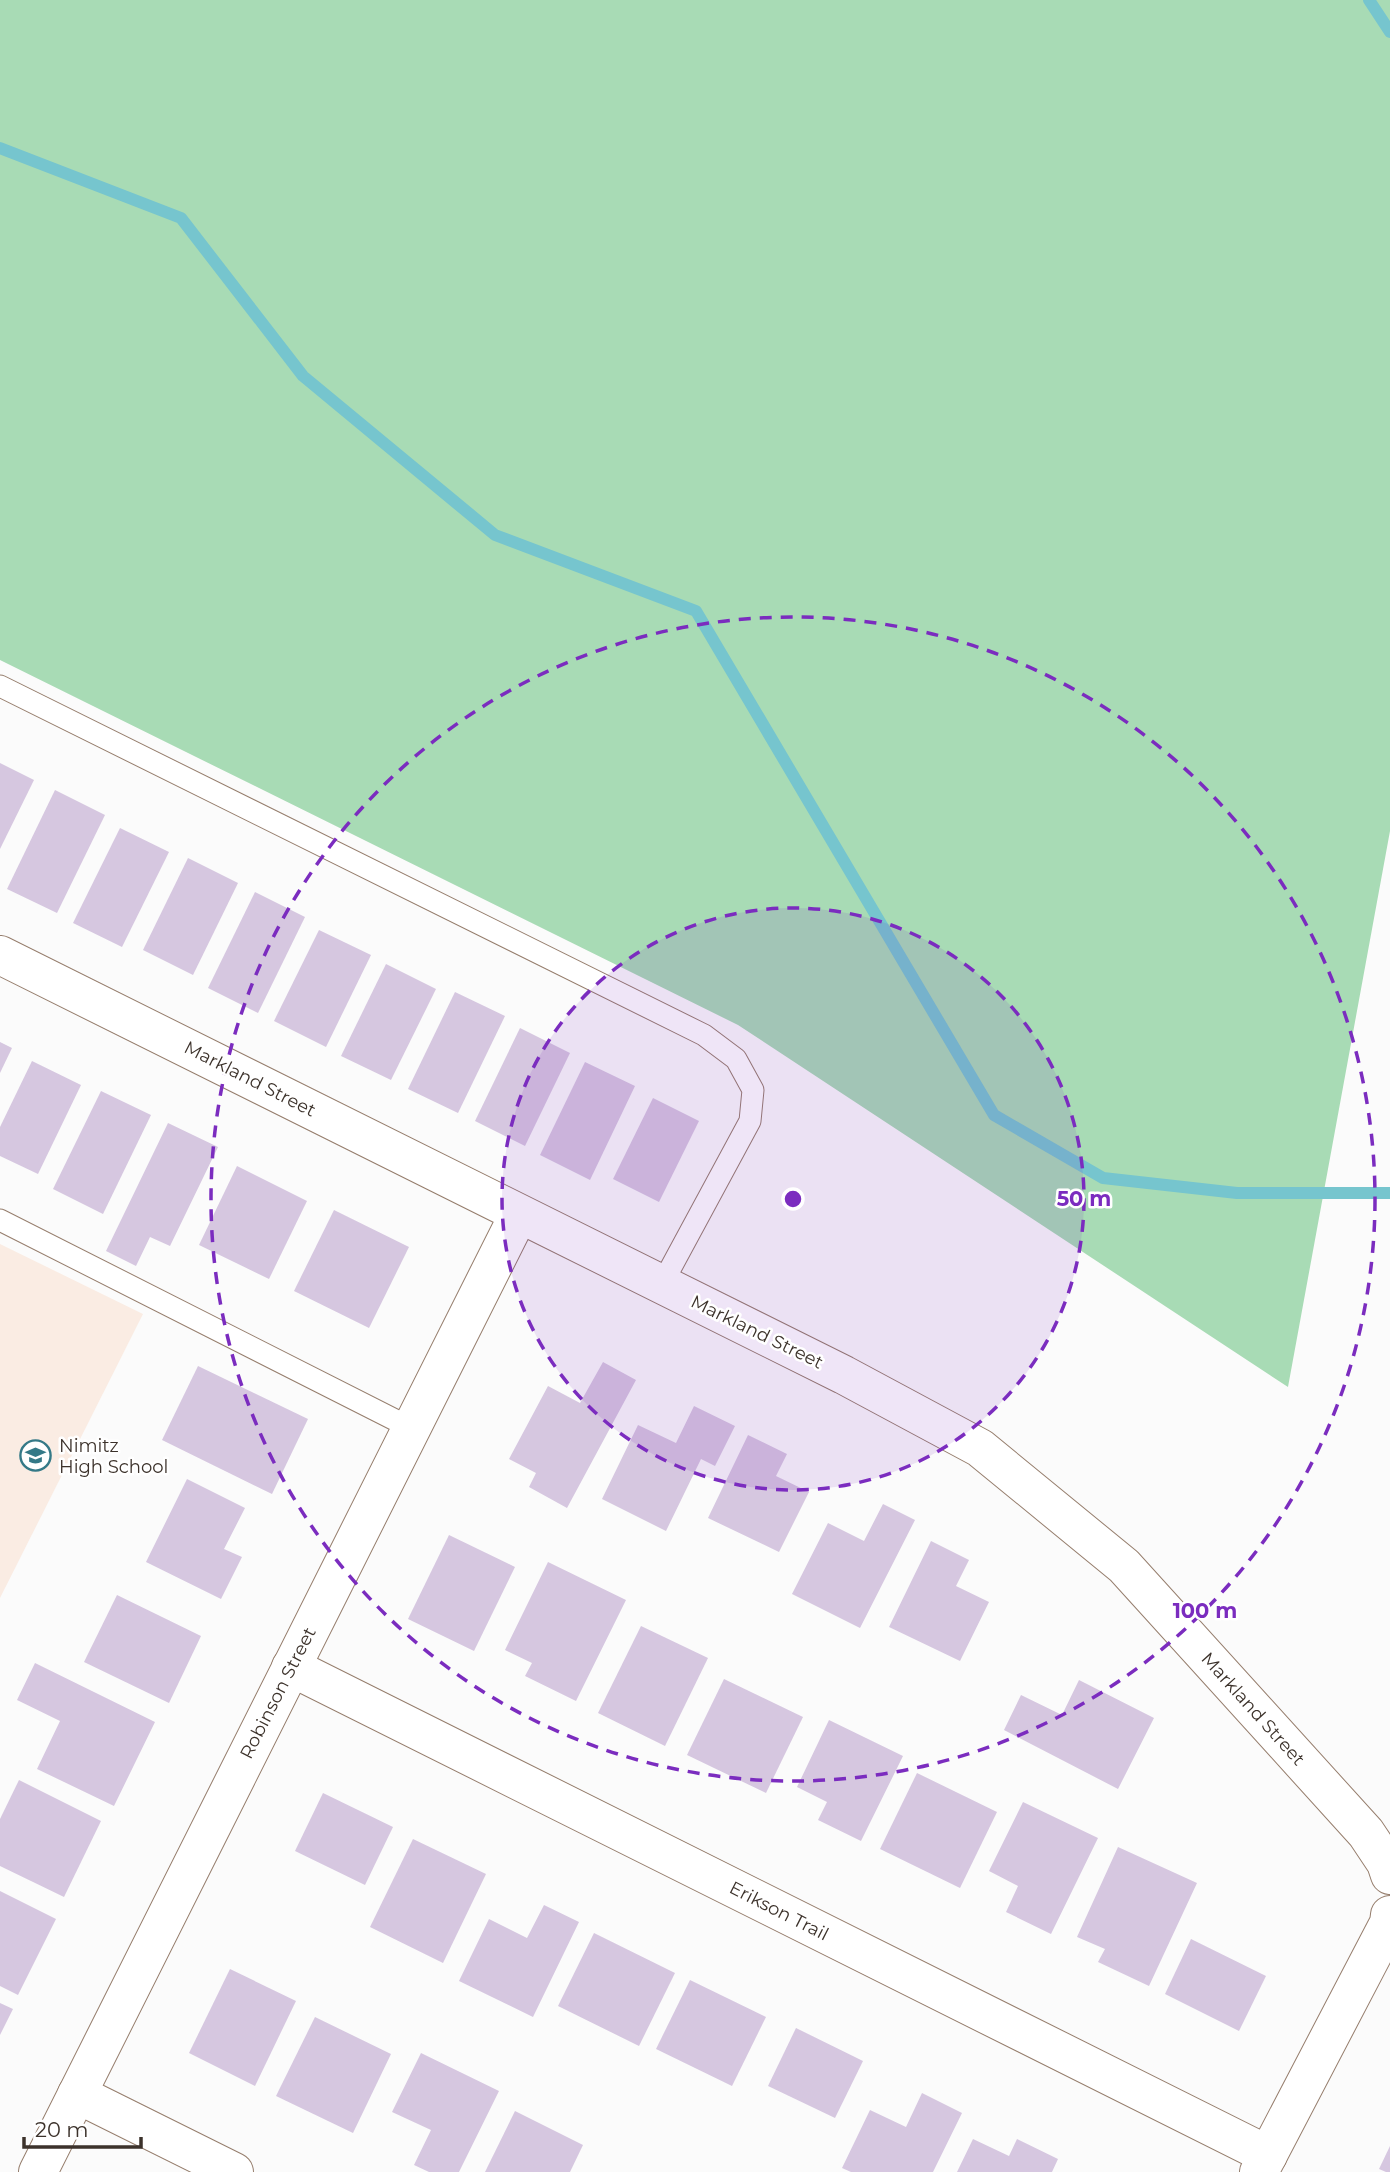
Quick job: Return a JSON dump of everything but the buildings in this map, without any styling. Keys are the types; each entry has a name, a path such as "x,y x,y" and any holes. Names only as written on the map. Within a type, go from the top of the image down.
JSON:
{"street":[{"name":"Markland Street","path":"0,955 844,1375 980,1448 1124,1566 1366,1833 1386,1863 1390,1875"},
{"name":"Robinson Street","path":"38,2172 519,1214"},
{"name":"Erikson Trail","path":"291,1667 1263,2164"},
{"path":"1263,2164 1389,1923 1390,1915"},
{"path":"77,2094 234,2172"}],"lane":[{"path":"0,686 704,1035 736,1059 753,1090 750,1121 662,1284"},
{"path":"0,1220 411,1428"}],"shaded area":[{"name":"Nimitz High School","path":"0,1244 143,1314 0,1598"}],"green space":[{"path":"0,0 1390,0 1390,831 1288,1387 738,1025 0,660"}],"waterway":[{"path":"1369,0 1390,32"},
{"path":"0,148 181,218 303,376 495,535 696,611 994,1115 1103,1178 1237,1193 1390,1193"}],"place":[{"name":"Nimitz High School","path":"36,1456"}]}
